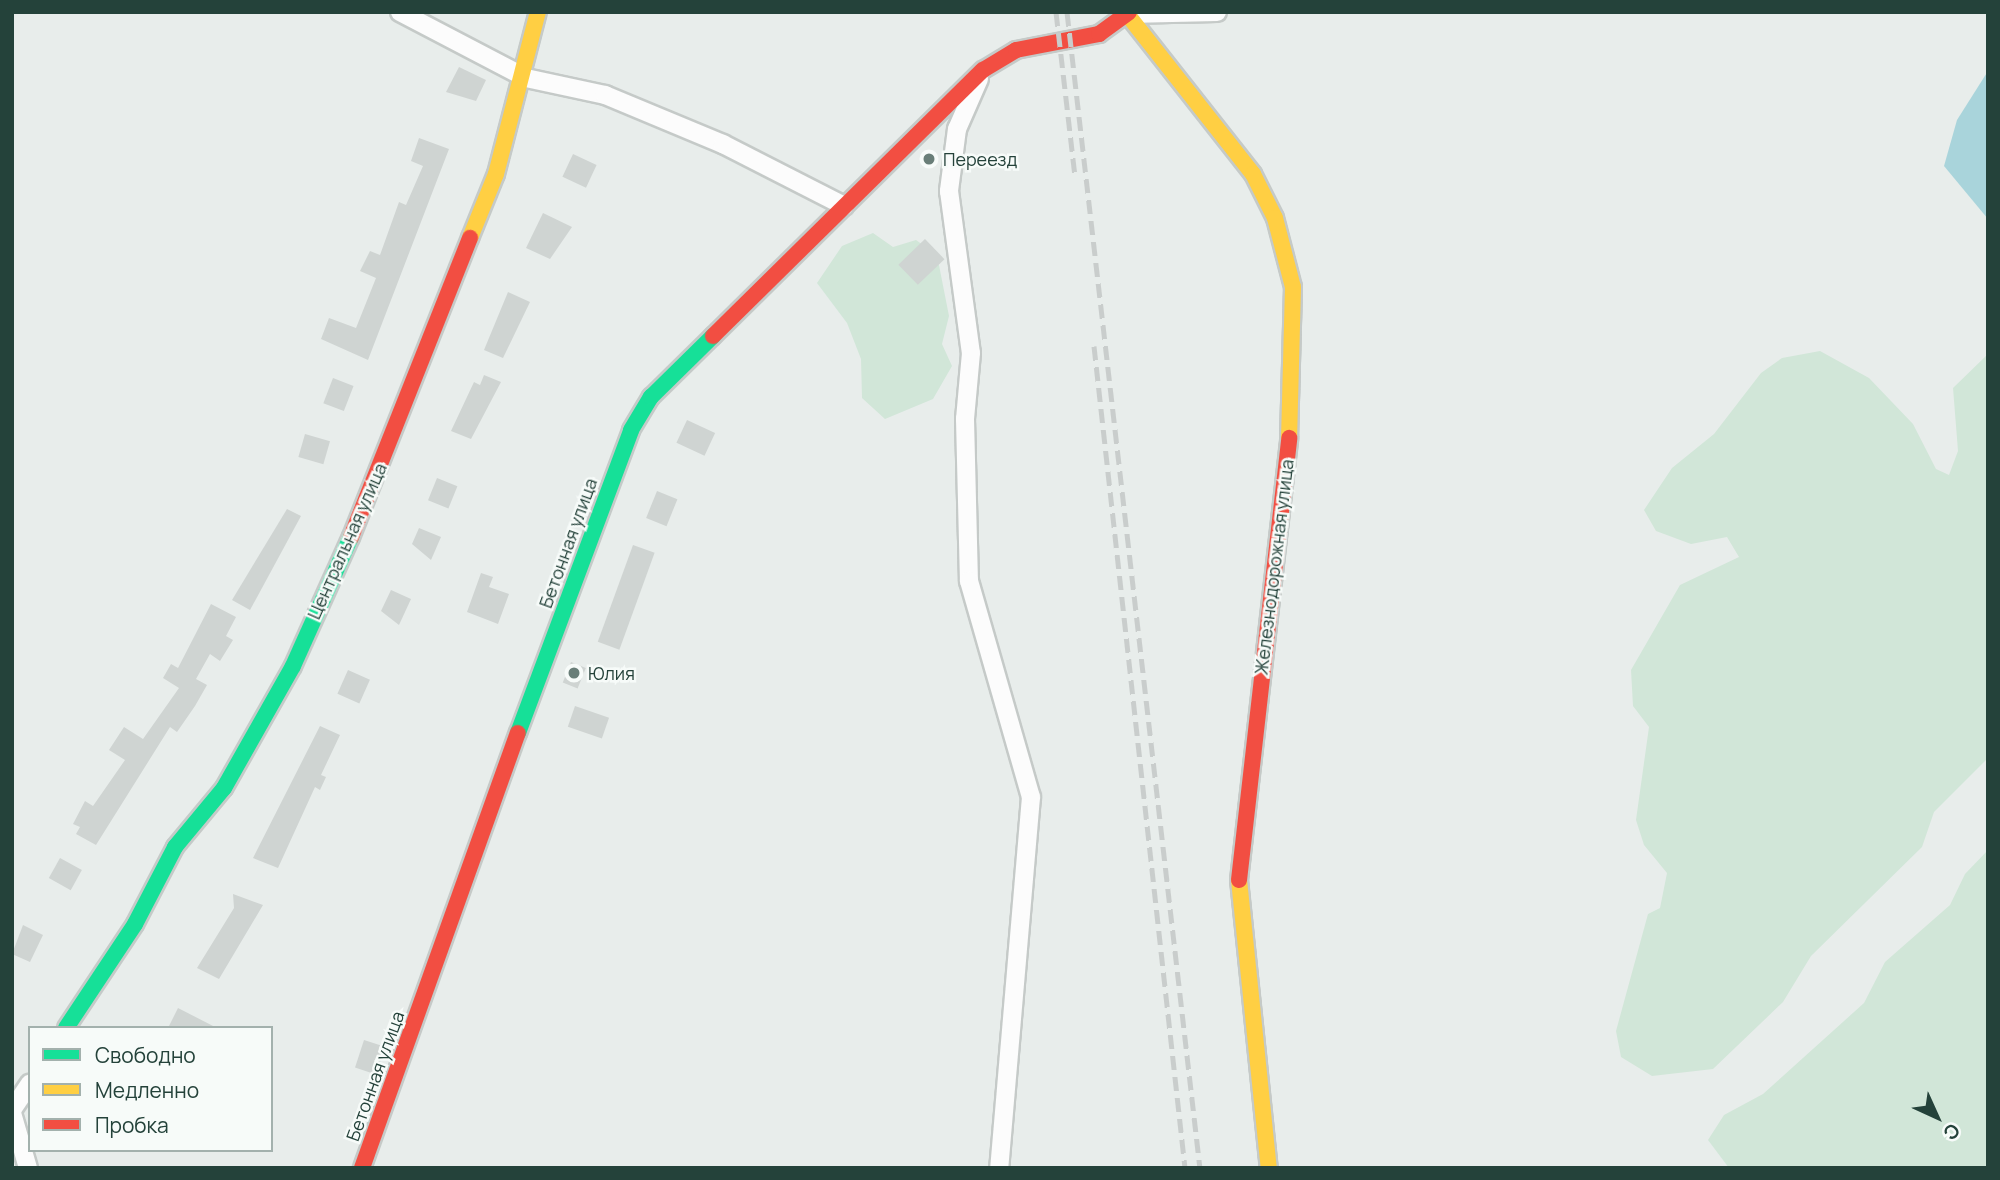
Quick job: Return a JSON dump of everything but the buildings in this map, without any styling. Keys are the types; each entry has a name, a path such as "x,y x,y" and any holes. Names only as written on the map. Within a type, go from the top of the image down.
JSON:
{"street":[{"path":"400,12 526,78 604,95 723,144 844,206"},
{"name":"Центральная улица","path":"67,1026 135,923 175,847 224,788 293,666 399,419 496,174 526,78 538,12"},
{"path":"1128,13 1217,12"},
{"name":"Бетонная улица","path":"362,1168 631,430 667,377 983,70 1004,56 1099,34 1128,13"},
{"name":"Железнодорожная улица","path":"1128,13 1253,174 1275,218 1293,287 1296,350 1286,467 1237,899 1269,1168"},
{"path":"983,70 957,129 949,191 971,353 965,419 969,581 1031,797 999,1168"},
{"path":"28,1086 12,1112 28,1168"}],"green space":[{"path":"873,233 893,247 916,240 937,255 949,316 942,344 952,366 933,399 885,419 862,398 861,359 847,323 817,283 842,246"},
{"path":"1820,351 1869,378 1913,424 1936,469 1949,475 1958,451 1953,388 1988,354 1988,758 1934,812 1922,847 1811,956 1783,1002 1713,1069 1652,1076 1621,1057 1616,1031 1648,914 1660,908 1667,873 1644,845 1636,820 1649,727 1633,706 1631,670 1680,585 1739,557 1727,537 1691,544 1656,531 1644,510 1672,468 1714,434 1761,373 1782,358"},
{"path":"1988,850 1988,1168 1729,1168 1708,1140 1724,1115 1763,1094 1864,1003 1885,962 1950,905 1965,874"}],"water":[{"path":"1988,71 1988,219 1944,166 1957,120"}],"railway":[{"path":"1056,12 1075,176"},
{"path":"1067,12 1200,1168"},
{"path":"1094,346 1185,1168"}],"traffic: fast":[{"path":"518,733 631,430 651,397 713,336"},
{"path":"67,1026 135,924 175,847 224,788 293,666 351,537"}],"traffic: slow":[{"path":"470,238 496,174 538,12"},
{"path":"1127,14 1253,174 1275,218 1293,287 1289,438"},
{"path":"1239,880 1269,1168"}],"traffic: jam":[{"path":"713,336 983,70 1016,50 1099,34 1129,12"},
{"path":"351,537 470,238"},
{"path":"1239,880 1289,438"},
{"path":"362,1168 518,733"}],"place":[{"name":"Переезд","path":"929,159"},
{"name":"Юлия","path":"574,673"}]}
